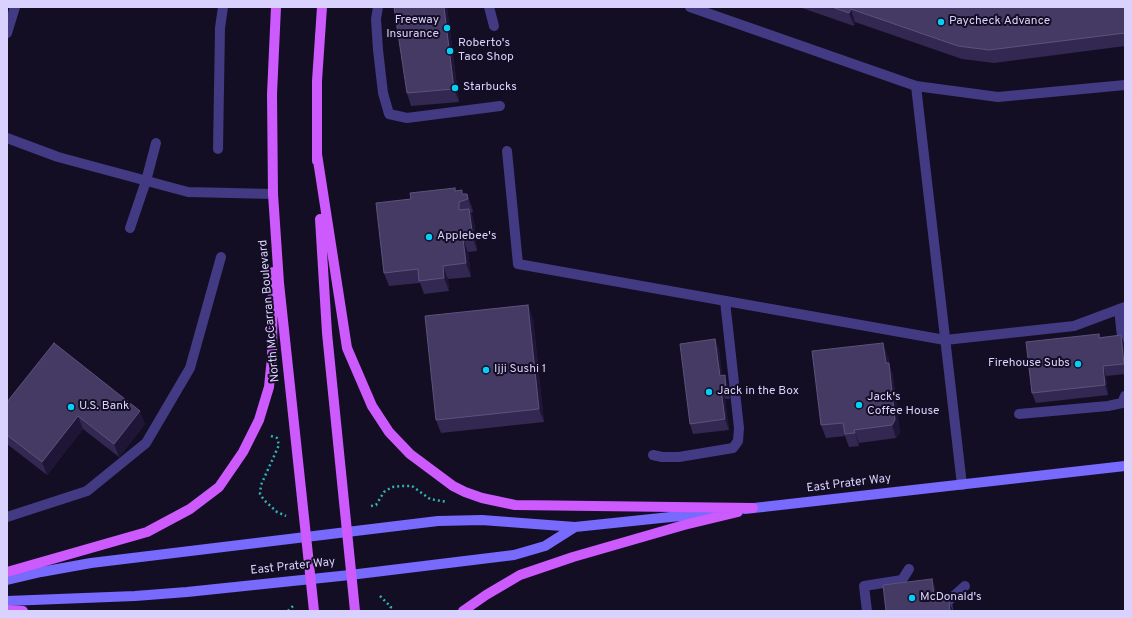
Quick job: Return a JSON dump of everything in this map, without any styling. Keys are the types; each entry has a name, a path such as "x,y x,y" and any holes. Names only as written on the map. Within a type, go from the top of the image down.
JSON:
{"main road":[{"name":"North McCarran Boulevard","path":"276,7 272,94 273,194 279,283 314,611"},
{"path":"322,7 317,81 317,154 327,333 350,575 355,611"},
{"path":"317,154 347,348 372,406 389,432 410,454 453,486 465,492 482,498 515,505 753,508"},
{"path":"7,572 147,532 190,509 219,487 243,452 259,420 269,387 272,357 273,194"},
{"name":"East Prater Way","path":"7,580 91,563 438,521 482,520 575,527 1125,466"},
{"path":"464,611 486,595 520,575 573,557 669,529 753,508"},
{"name":"East Prater Way","path":"7,601 135,596 350,575 514,555 545,546 575,527"},
{"path":"7,610 24,611"}],"lane":[{"path":"7,32 15,7"},
{"path":"218,149 220,28 222,7"},
{"path":"378,7 376,19 378,50 383,93 389,114 407,118 500,106"},
{"path":"489,7 494,26"},
{"path":"690,7 916,86 998,97 1125,85"},
{"path":"916,86 962,485"},
{"path":"7,138 58,157 188,192 273,194"},
{"path":"130,228 146,181 156,143"},
{"path":"506,151 518,264 945,340 1074,326 1122,308 1125,364"},
{"path":"7,517 87,491 146,443 190,368 221,256"},
{"path":"654,455 662,457 679,457 733,448 738,441 739,428 725,301"},
{"path":"1019,414 1108,406 1122,403 1125,396"},
{"path":"867,611 864,586 902,580 909,569"},
{"path":"948,611 947,602 965,586"}],"path":[{"path":"271,436 277,438 278,445 261,485 260,494 264,500 277,512 286,516"},
{"path":"371,506 376,505 384,492 392,487 403,486 412,486 430,498 448,502"},
{"path":"380,596 391,607 389,611"},
{"path":"288,611 293,606"}],"building":[{"path":"394,7 444,7 454,89 407,93"},
{"path":"832,7 1125,7 1125,33 989,50 958,46 851,9 849,13"},
{"name":"Applebee's","path":"455,188 455,191 462,190 462,194 467,194 468,199 459,202 459,210 469,209 473,238 463,239 466,263 443,266 444,278 419,281 418,269 384,273 376,203 411,199 410,193"},
{"name":"Ijji Sushi 1","path":"528,305 539,409 436,420 425,316"},
{"name":"Firehouse Subs","path":"1099,334 1099,338 1121,335 1124,364 1103,366 1105,385 1032,393 1026,342"},
{"name":"Jack in the Box","path":"715,339 720,376 725,375 726,389 721,389 725,419 690,424 680,344"},
{"name":"U.S. Bank","path":"54,343 140,411 114,444 78,416 42,462 7,435 7,402"},
{"name":"Jack's Coffee House","path":"883,343 886,363 889,363 895,420 892,425 854,430 855,433 845,434 843,423 821,425 812,351"},
{"path":"932,579 935,602 949,600 950,611 886,611 883,585"}],"place":[{"name":"Paycheck Advance","path":"941,22"},
{"name":"Freeway Insurance","path":"447,28"},
{"name":"Roberto's Taco Shop","path":"450,51"},
{"name":"Starbucks","path":"455,88"},
{"name":"Applebee's","path":"429,237"},
{"name":"Firehouse Subs","path":"1078,364"},
{"name":"Ijji Sushi 1","path":"486,370"},
{"name":"Jack in the Box","path":"709,392"},
{"name":"Jack's Coffee House","path":"859,405"},
{"name":"U.S. Bank","path":"71,407"},
{"name":"McDonald's","path":"912,598"}]}
